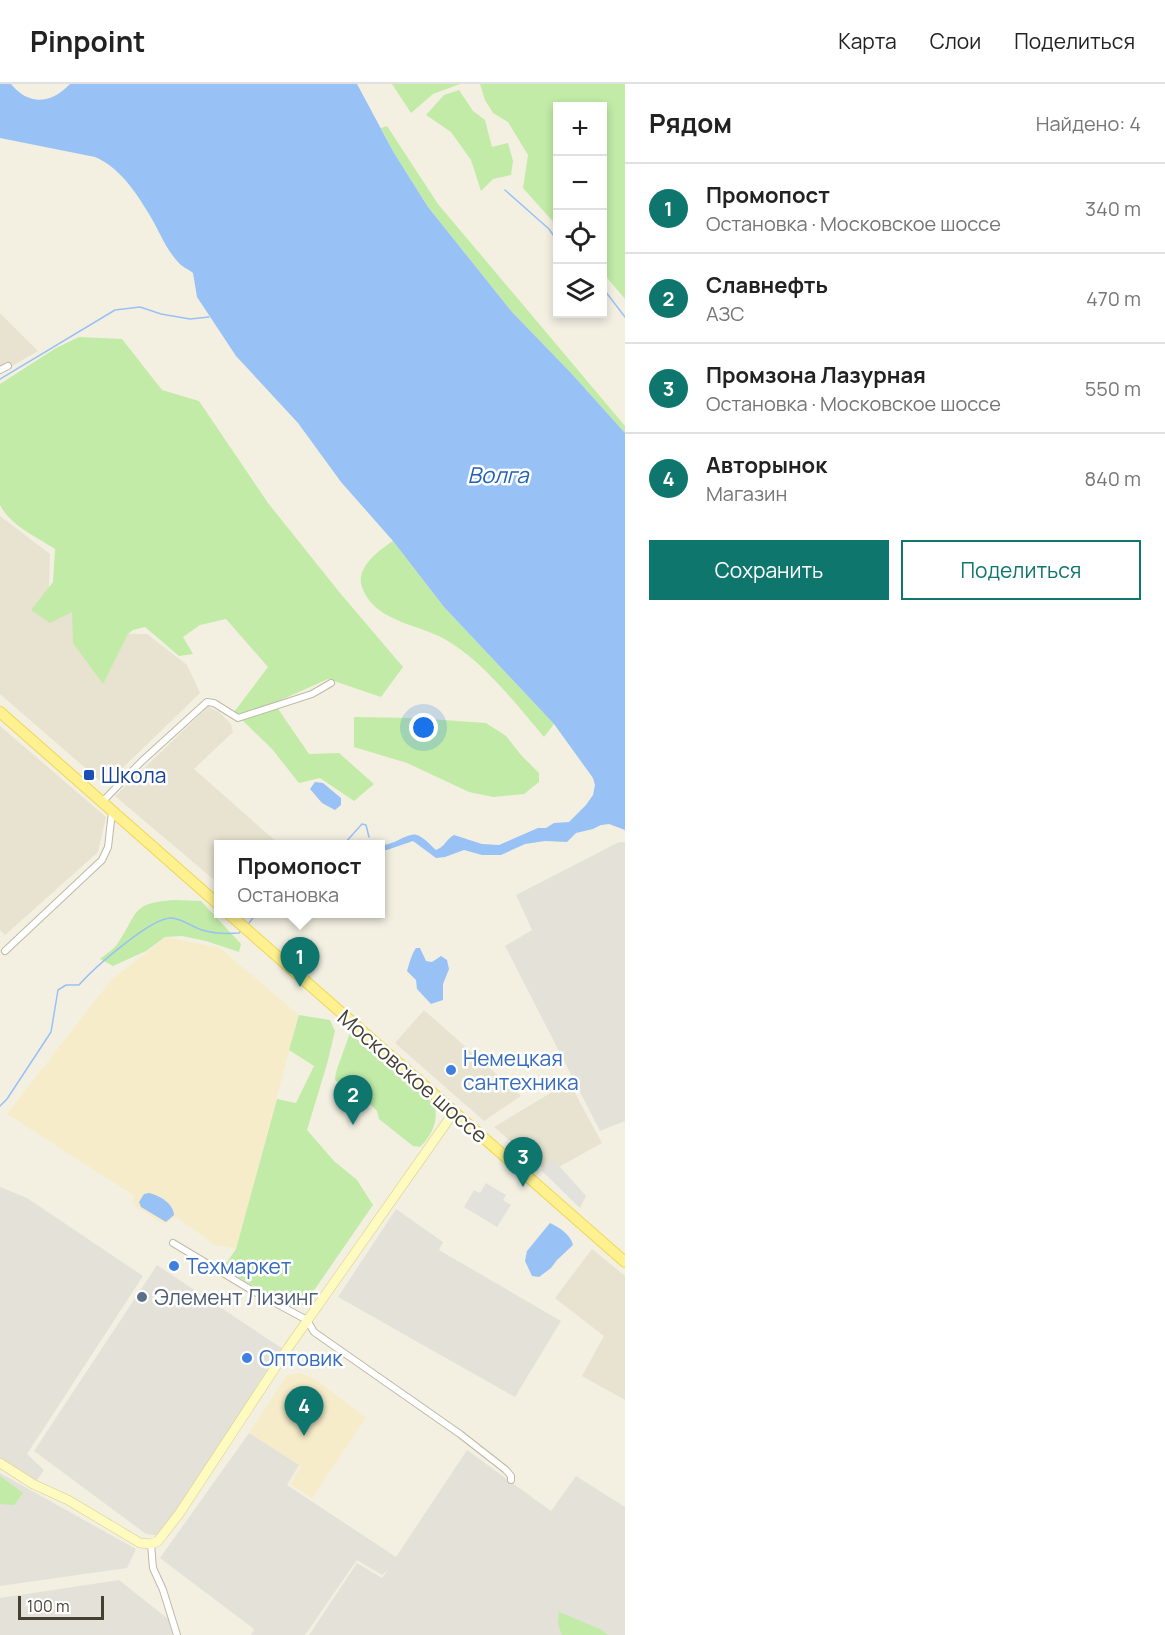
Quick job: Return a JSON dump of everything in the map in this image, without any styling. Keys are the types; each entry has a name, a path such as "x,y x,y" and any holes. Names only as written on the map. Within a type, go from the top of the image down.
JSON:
{"main road":[{"path":"0,712 214,901"},
{"name":"Московское шоссе","path":"233,918 625,1262"}],"street":[{"path":"0,370 8,366"},
{"path":"102,802 142,761 207,702 214,703 238,718 312,693 330,683"},
{"path":"5,951 102,860 108,847 112,811"},
{"path":"0,1463 33,1484 68,1500 140,1543 151,1544 161,1538 272,1371 454,1112"},
{"path":"173,1243 253,1291 308,1320 314,1332 460,1434 506,1470 511,1480"},
{"path":"151,1544 151,1562 163,1590 177,1635"}],"shaded area":[{"path":"0,313 38,351 0,373"},
{"path":"0,516 50,554 49,589 92,633 147,634 187,665 200,693 105,785 0,694"},
{"path":"208,707 219,712 231,724 233,732 194,769 274,840 214,840 214,880 115,796"},
{"path":"0,726 106,817 98,852 5,935 0,930"},
{"path":"619,842 625,842 625,1121 600,1131 505,946 532,930 516,895"},
{"path":"166,937 220,948 299,1015 236,1249 215,1245 176,1217 164,1224 134,1206 133,1195 7,1114 111,980"},
{"path":"424,1010 521,1096 484,1121 395,1043"},
{"path":"569,1082 602,1143 548,1173 494,1127"},
{"path":"554,1160 586,1196 580,1208 541,1170"},
{"path":"486,1183 506,1195 503,1200 511,1205 497,1227 464,1207 474,1190 480,1193"},
{"path":"0,1187 27,1198 143,1276 27,1454 44,1470 35,1483 0,1459"},
{"path":"396,1209 443,1242 439,1250 561,1321 515,1397 338,1297"},
{"path":"592,1249 625,1276 625,1400 582,1376 604,1336 555,1298"},
{"path":"157,1265 283,1349 161,1536 146,1534 34,1451"},
{"path":"301,1373 315,1379 366,1418 312,1498 290,1484 301,1467 249,1433 287,1375"},
{"path":"249,1433 299,1465 287,1485 396,1557 467,1450 551,1511 576,1476 625,1507 625,1635 309,1635 357,1563 382,1578 389,1569 382,1575 357,1560 305,1635 251,1635 254,1629 160,1558"},
{"path":"0,1473 136,1549 127,1568 0,1586"},
{"path":"119,1580 168,1619 172,1635 0,1635 0,1598"}],"green space":[{"path":"392,84 460,84 433,94 411,113"},
{"path":"480,84 625,84 625,299 607,278 607,102 553,102 553,222 523,188 528,155 508,122 493,113 485,100"},
{"path":"459,90 473,111 485,120 492,147 508,143 513,161 511,175 493,179 481,191 471,160 451,132 426,115 444,95"},
{"path":"387,126 438,204 625,426 625,433 512,312 428,207 381,128"},
{"path":"79,337 122,339 162,390 199,401 268,503 403,667 381,697 328,679 274,703 309,754 339,753 374,784 354,801 320,778 299,783 272,749 234,712 268,667 226,619 200,625 183,637 193,654 179,656 145,627 133,630 128,634 103,684 73,643 72,612 50,623 31,610 53,582 55,549 17,525 0,505 0,384 56,348"},
{"path":"393,541 444,607 554,724 544,737 497,682 456,646 431,632 396,620 375,607 367,598 361,580 365,566 375,554"},
{"path":"354,717 486,723 506,736 539,773 539,782 524,794 493,797 469,792 407,763 354,747"},
{"path":"160,901 201,901 214,915 214,918 217,918 241,944 239,952 182,936 165,937 146,951 113,966 100,959 116,945 138,911"},
{"path":"299,1015 330,1020 335,1031 307,1130 334,1161 357,1180 373,1205 308,1299 300,1307 291,1308 223,1268 236,1249 277,1099 296,1103 314,1066 289,1050"},
{"path":"350,1033 435,1105 436,1117 433,1128 420,1147 413,1146 379,1119 377,1111 366,1100 357,1099 335,1080"},
{"path":"0,1476 23,1493 14,1505 0,1504"},
{"path":"559,1612 600,1629 608,1635 562,1635 558,1624"}],"water":[{"name":"Волга","path":"0,84 11,84 25,96 40,100 55,96 70,84 357,84 394,153 428,207 512,312 625,433 625,830 609,824 601,825 576,833 567,842 545,841 525,844 501,855 482,855 464,850 436,858 413,841 385,850 385,845 413,835 422,838 436,850 454,835 482,844 499,845 538,828 546,828 554,823 569,822 593,795 595,785 593,778 554,724 444,607 393,541 341,482 298,423 236,356 197,297 193,273 173,257 153,220 126,181 112,167 95,157 0,138"},
{"path":"315,782 323,783 341,798 341,805 335,810 322,803 310,789"},
{"path":"416,948 420,948 426,961 432,962 441,956 447,960 449,969 443,984 443,1000 431,1004 417,989 416,980 407,971"},
{"path":"149,1193 161,1198 171,1207 174,1215 166,1222 141,1207 139,1202 144,1194"},
{"path":"550,1223 561,1229 573,1245 551,1268 539,1277 532,1276 525,1261 527,1251"}],"waterway":[{"path":"505,190 553,235"},
{"path":"607,294 625,317"},
{"path":"0,379 115,310 140,307 161,314 190,319 209,317"},
{"path":"348,840 362,824 366,825 369,837"},
{"path":"0,1106 51,1032 58,990 66,985 79,985 137,934 163,920 172,918 212,932 239,933 241,931"},
{"path":"249,923 253,918"}],"place":[{"name":"Школа","path":"89,775"},
{"name":"Промопост","path":"300,987"},
{"name":"Немецкая сантехника","path":"451,1070"},
{"name":"Славнефть","path":"353,1125"},
{"name":"Промзона Лазурная","path":"523,1187"},
{"name":"Техмаркет","path":"174,1266"},
{"name":"Элемент Лизинг","path":"142,1297"},
{"name":"Оптовик","path":"247,1358"},
{"name":"Авторынок","path":"304,1436"}]}
